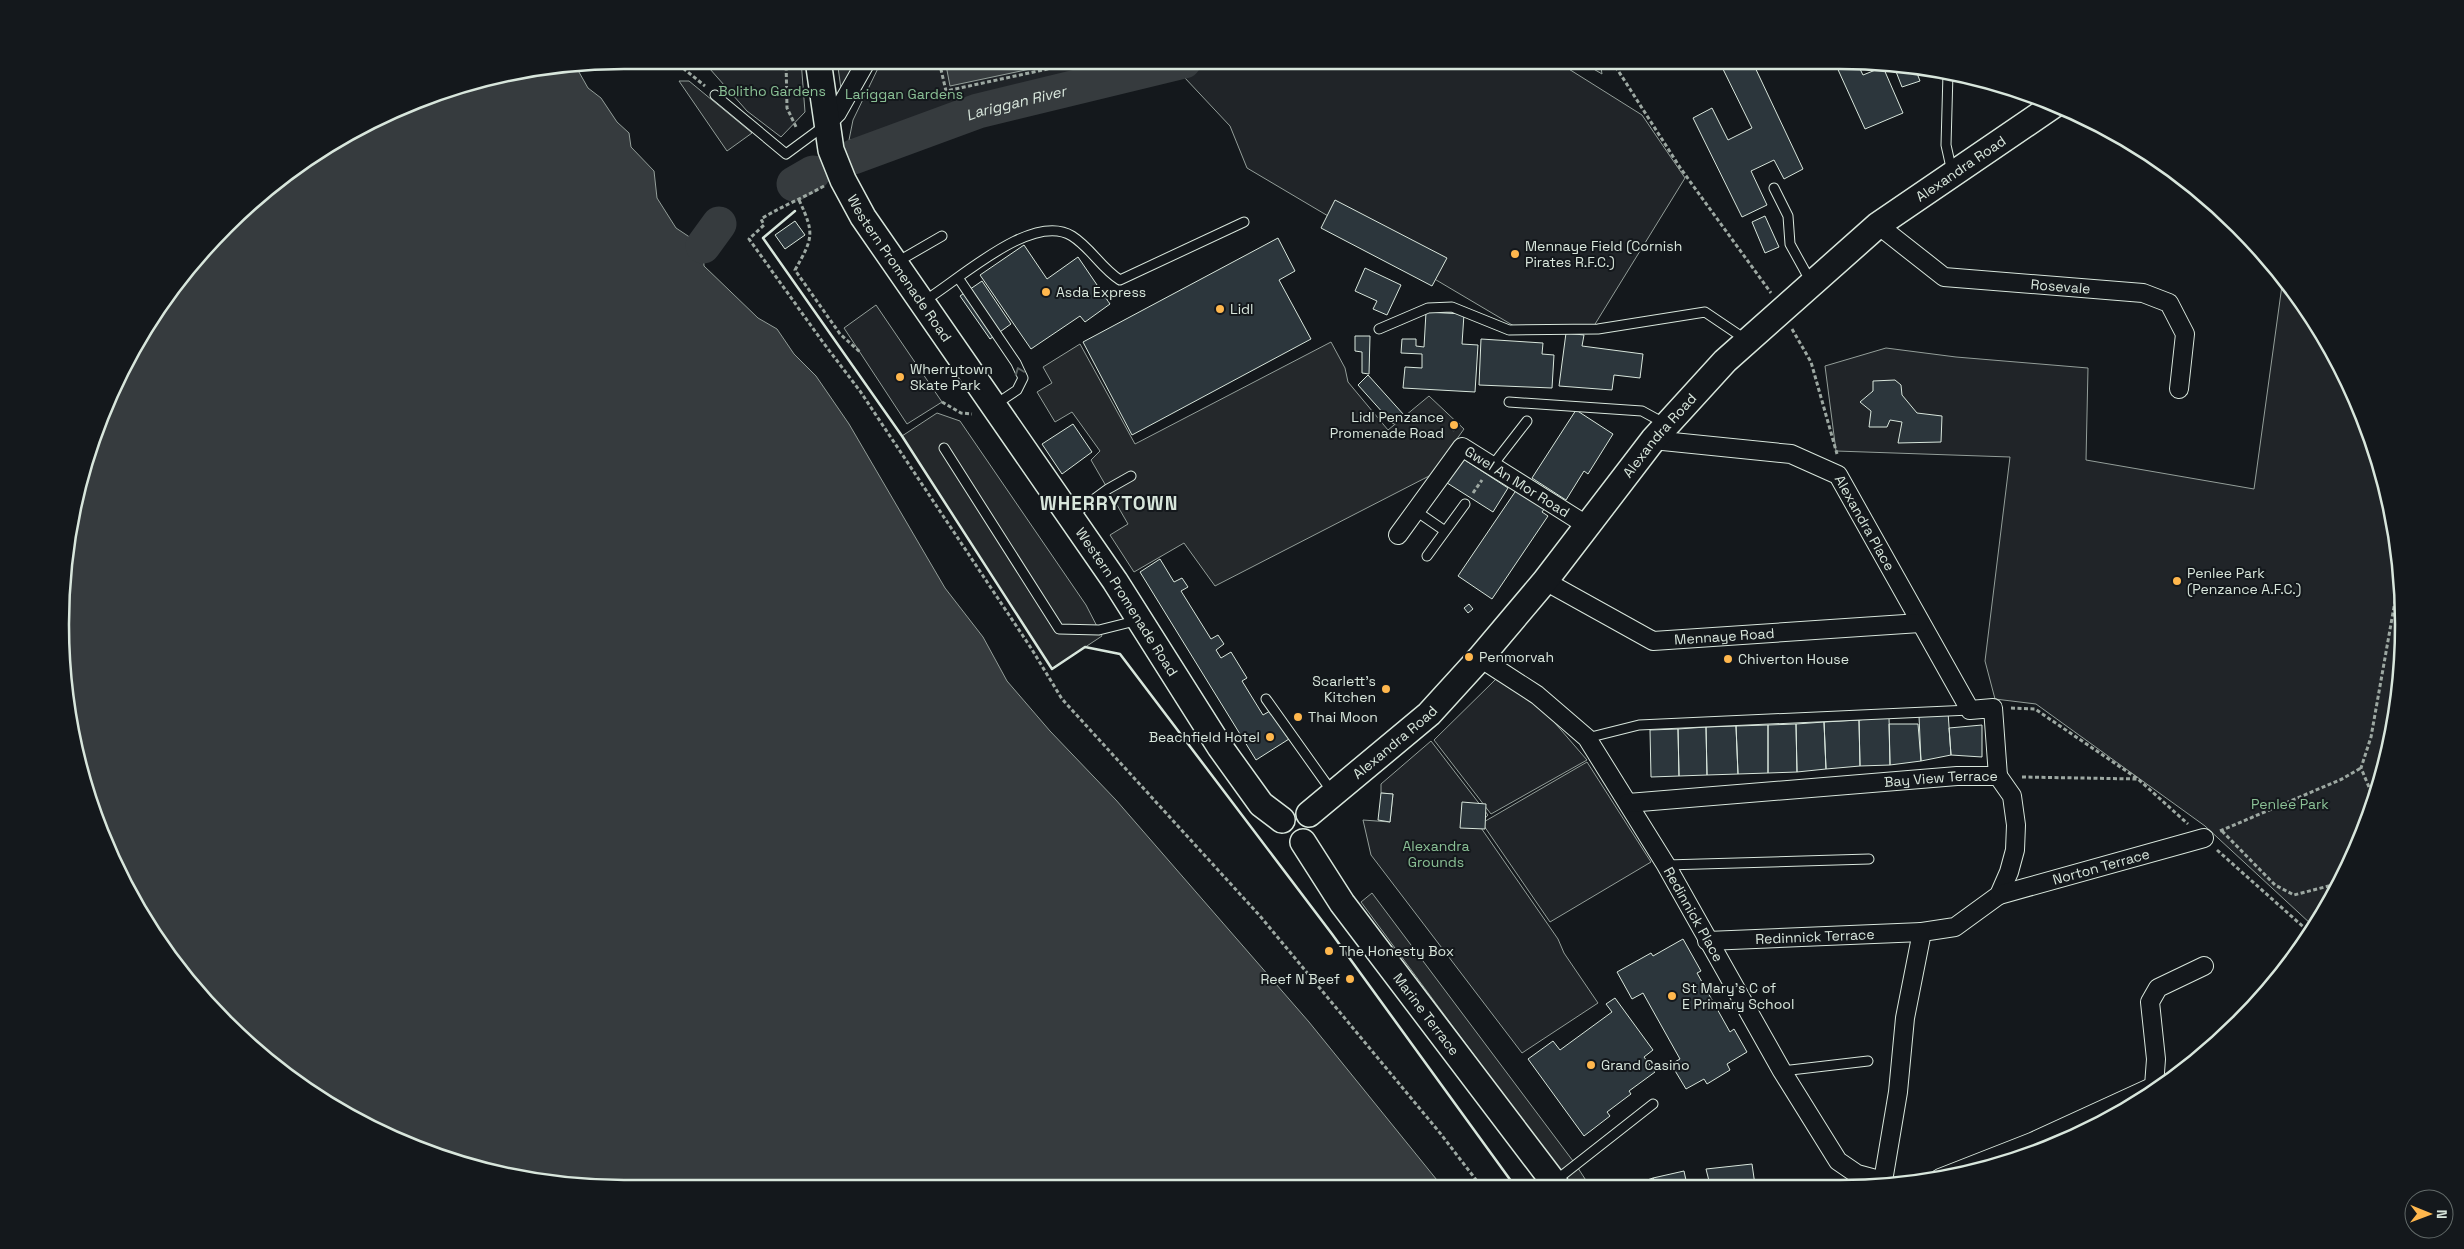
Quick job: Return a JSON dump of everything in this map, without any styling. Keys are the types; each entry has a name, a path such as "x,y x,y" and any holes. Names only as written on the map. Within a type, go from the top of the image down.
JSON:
{"street":[{"name":"Western Promenade Road","path":"819,69 831,150 843,180 863,217 1070,516 1220,747 1260,804 1282,820"},
{"path":"826,124 837,113 862,69"},
{"name":"Alexandra Road","path":"1309,814 1429,714 1480,658 1545,581 1660,432 1725,361 1747,340 1878,225 2048,109"},
{"name":"Rosevale","path":"1878,225 1944,278 2143,293 2170,303 2185,334 2179,389"},
{"name":"Alexandra Place","path":"1660,432 1791,454 1838,475 1970,710"},
{"name":"Gwel An Mor Road","path":"1398,536 1462,447 1588,526"},
{"name":"Mennaye Road","path":"1545,581 1653,641 1920,623"},
{"name":"Redinnick Place","path":"1480,658 1537,695 1587,738 1666,865 1707,941 1782,1071 1838,1161 1857,1174 1874,1179"},
{"path":"1970,710 1993,708 1998,776"},
{"name":"Bay View Terrace","path":"1628,803 1957,776 1998,776 2012,796 2016,825 2015,850 2010,872 1999,895 1955,927 1922,932"},
{"path":"1294,810 1301,810 1309,814 1313,822 1313,830 1303,842 1292,842 1285,838 1281,828 1282,820 1286,814 1294,810"},
{"name":"Norton Terrace","path":"1999,895 2204,838"},
{"name":"Marine Terrace","path":"1303,842 1342,903 1552,1180"},
{"path":"1885,1178 1898,1092 1906,1018 1922,932"},
{"name":"Redinnick Terrace","path":"1707,941 1922,932"},
{"path":"2154,1082 2156,1059 2150,1002 2158,988 2204,966"},
{"path":"1985,1161 2032,1142 2137,1094"}],"lane":[{"path":"1948,79 1946,145 1952,173"},
{"path":"715,95 786,154 826,124"},
{"path":"1774,188 1788,216 1790,244 1811,282"},
{"path":"922,303 1022,236 1050,230 1071,235 1091,252 1105,270 1120,280 1244,222"},
{"path":"895,264 942,236"},
{"path":"959,278 1016,364 1023,378 1017,390 993,405"},
{"path":"1379,329 1428,308 1452,307 1509,330 1598,329 1705,312 1747,340"},
{"path":"1509,402 1642,411 1660,432"},
{"path":"1492,466 1527,422"},
{"path":"944,448 1059,629 1099,630 1139,620"},
{"path":"1070,516 1131,476"},
{"path":"1427,556 1465,504"},
{"path":"1416,511 1445,532"},
{"path":"1266,699 1333,794"},
{"path":"1587,738 1639,725 1970,710"},
{"path":"1666,865 1869,859"},
{"path":"1782,1071 1868,1061"},
{"path":"1560,1180 1653,1104"}],"path":[{"path":"684,69 715,95"},
{"path":"786,69 786,108 803,140"},
{"path":"941,69 946,91 1047,69"},
{"path":"1617,69 1681,169 1760,276 1781,309 1810,362 1836,451 1838,475"},
{"path":"831,182 799,200 785,204 761,219 764,224 749,239 860,391 1031,648 1062,699 1260,916 1440,1133 1476,1180"},
{"path":"799,200 810,222 810,242 795,270 840,334 860,352"},
{"path":"1465,504 1492,466"},
{"path":"2370,789 2361,768 2371,737 2394,604"},
{"path":"1993,708 2036,708 2138,779 2305,929"},
{"path":"2204,838 2342,779 2361,768"},
{"path":"1998,776 2138,779"},
{"path":"2221,830 2276,885 2294,895 2330,886"}],"green space":[{"name":"Bolitho Gardens","path":"710,69 802,69 805,112 781,137 747,111"},
{"name":"Mennaye Field (Cornish Pirates R.F.C.)","path":"878,69 1136,69 977,107 882,138 849,140 853,120"},
{"name":"Mennaye Field (Cornish Pirates R.F.C.)","path":"1177,69 1569,69 1642,115 1685,178 1592,329 1519,329 1247,168 1230,126"},
{"path":"1594,69 1601,69 1602,74"},
{"name":"Penlee Park","path":"2282,288 2321,347 2353,412 2366,446 2385,516 2394,588 2394,661 2385,733 2366,803 2353,837 2338,870 2309,922 2205,826 2036,704 1995,699 1985,661 2010,457 1836,451 1825,366 1886,348 1956,357 2088,368 2086,460 2254,489"},
{"name":"Wherrytown Skate Park","path":"876,305 942,402 907,424 844,328"},
{"path":"1496,679 1535,700 1587,760 1491,814 1434,740"},
{"name":"Alexandra Grounds","path":"1431,741 1488,815 1479,825 1558,939 1564,953 1598,1003 1522,1053 1371,855 1363,820 1390,822 1393,794 1381,793 1381,784"},
{"path":"1587,762 1651,862 1550,922 1482,823"}],"shaded area":[{"path":"838,69 862,69 843,103"},
{"path":"947,69 1030,69 950,86"},
{"path":"578,71 588,88 601,98 617,122 629,133 631,147 654,171 657,198 676,228 703,246 704,266 758,318 777,329 794,354 816,376 849,424 945,588 983,637 1007,681 1050,731 1116,800 1309,1022 1437,1180 588,1179 516,1170 446,1151 379,1123 347,1106 316,1087 258,1042 207,991 184,963 162,933 126,870 98,803 88,768 79,733 70,661 70,588 74,552 79,516 98,446 126,379 143,347 162,316 207,258 258,207 316,162 379,126 446,98 516,79"},
{"path":"679,81 689,81 752,133 727,151"},
{"path":"1331,342 1345,368 1348,382 1388,430 1429,396 1464,429 1431,475 1215,586 1184,543 1134,572 1110,535 1128,524 1091,460 1100,451 1072,412 1055,422 1037,392 1052,383 1043,367 1080,344 1135,444"},
{"path":"937,413 960,421 1086,605 1102,636 1052,669 902,436"},
{"path":"1372,893 1586,1180 1566,1180 1361,902"}],"building":[{"path":"1723,69 1756,69 1803,169 1784,179 1774,160 1751,171 1767,205 1742,217 1693,118 1712,108 1728,140 1752,128"},
{"path":"1838,69 1860,70 1863,75 1876,70 1885,71 1903,113 1865,129"},
{"path":"1896,72 1918,75 1920,81 1902,87"},
{"path":"1335,200 1447,258 1432,286 1321,228"},
{"path":"1765,216 1779,247 1765,253 1752,222"},
{"path":"795,221 805,235 785,249 775,235"},
{"name":"Lidl","path":"1278,238 1295,271 1279,280 1311,339 1132,435 1083,342"},
{"name":"Asda Express","path":"1024,245 1047,279 1078,257 1110,304 1085,322 1080,316 1031,349 980,275"},
{"path":"1365,268 1401,285 1387,315 1373,309 1377,301 1355,291"},
{"path":"982,281 1011,324 990,339 960,296"},
{"path":"1426,312 1464,314 1462,344 1478,345 1475,392 1403,388 1405,367 1422,368 1422,354 1401,353 1402,339 1416,339 1416,346 1424,347"},
{"path":"1566,333 1584,335 1582,346 1643,354 1640,378 1614,375 1612,390 1559,386"},
{"path":"1355,336 1370,336 1369,374 1362,373 1362,352 1355,351"},
{"path":"1481,339 1543,343 1542,354 1554,355 1552,388 1479,385"},
{"path":"1368,375 1404,415 1393,424 1358,385"},
{"path":"1895,380 1901,385 1902,395 1917,413 1942,416 1941,442 1898,443 1902,422 1890,420 1887,427 1869,427 1871,411 1860,402 1873,391 1873,381"},
{"path":"1576,410 1613,434 1588,474 1584,471 1566,500 1532,478"},
{"name":"Lidl Penzance Promenade Road","path":"1455,420 1460,424 1454,431 1449,427"},
{"path":"1073,424 1092,452 1062,474 1042,444"},
{"path":"1460,457 1508,488 1493,512 1444,481"},
{"path":"1517,489 1545,508 1542,512 1548,516 1492,599 1458,576"},
{"path":"1160,559 1174,582 1182,578 1188,587 1181,591 1211,639 1218,635 1224,644 1216,650 1221,658 1231,652 1247,678 1242,681 1263,715 1270,711 1289,739 1256,760 1140,572"},
{"path":"1469,604 1473,609 1468,613 1464,608"},
{"path":"1948,712 1951,755 1921,761 1919,716"},
{"path":"1889,716 1890,765 1860,766 1859,720"},
{"path":"1859,720 1860,766 1826,769 1824,722"},
{"path":"1824,722 1826,769 1797,772 1796,724"},
{"path":"1796,724 1797,772 1768,773 1768,725"},
{"path":"1889,724 1918,724 1921,761 1890,765"},
{"path":"1768,725 1768,773 1738,774 1736,726"},
{"path":"1982,725 1982,757 1951,755 1949,728"},
{"path":"1736,726 1738,774 1707,775 1706,727"},
{"path":"1706,727 1707,775 1679,776 1678,729"},
{"path":"1678,729 1679,776 1651,777 1650,730"},
{"path":"1381,793 1393,794 1390,822 1378,820"},
{"path":"1462,802 1486,804 1485,829 1460,828"},
{"path":"1683,939 1701,971 1697,973 1730,1032 1734,1029 1747,1052 1727,1064 1730,1070 1707,1084 1704,1079 1686,1089 1671,1064 1680,1059 1643,993 1632,999 1617,972 1651,953 1653,956"},
{"name":"Grand Casino","path":"1615,998 1653,1050 1644,1057 1655,1072 1629,1091 1631,1094 1607,1112 1610,1116 1584,1136 1528,1059 1553,1041 1560,1050 1612,1012 1606,1004"},
{"path":"1752,1164 1754,1180 1709,1180 1706,1169"},
{"path":"1684,1171 1686,1180 1653,1180 1653,1178"}],"waterway":[{"name":"Lariggan River","path":"853,157 978,111 1151,69"},
{"name":"Lariggan River","path":"794,184 813,173"},
{"name":"Lariggan River","path":"703,246 719,224"}],"wall":[{"path":"795,211 763,238 902,436 1052,669 1085,647 1120,654 1332,934 1510,1180"}],"place":[{"name":"Mennaye Field (Cornish Pirates R.F.C.)","path":"1515,254"},
{"name":"Asda Express","path":"1046,292"},
{"name":"Lidl","path":"1220,309"},
{"name":"Wherrytown Skate Park","path":"900,377"},
{"name":"Lidl Penzance Promenade Road","path":"1454,425"},
{"name":"Penlee Park (Penzance A.F.C.)","path":"2177,581"},
{"name":"Penmorvah","path":"1469,657"},
{"name":"Chiverton House","path":"1728,659"},
{"name":"Scarlett's Kitchen","path":"1386,689"},
{"name":"Thai Moon","path":"1298,717"},
{"name":"Beachfield Hotel","path":"1270,737"},
{"name":"The Honesty Box","path":"1329,951"},
{"name":"Reef N Beef","path":"1350,979"},
{"name":"St Mary's C of E Primary School","path":"1672,996"},
{"name":"Grand Casino","path":"1591,1065"}],"district":[{"name":"WHERRYTOWN","path":"1109,503"}],"park label":[{"name":"Lariggan Gardens","path":"904,94"}]}
